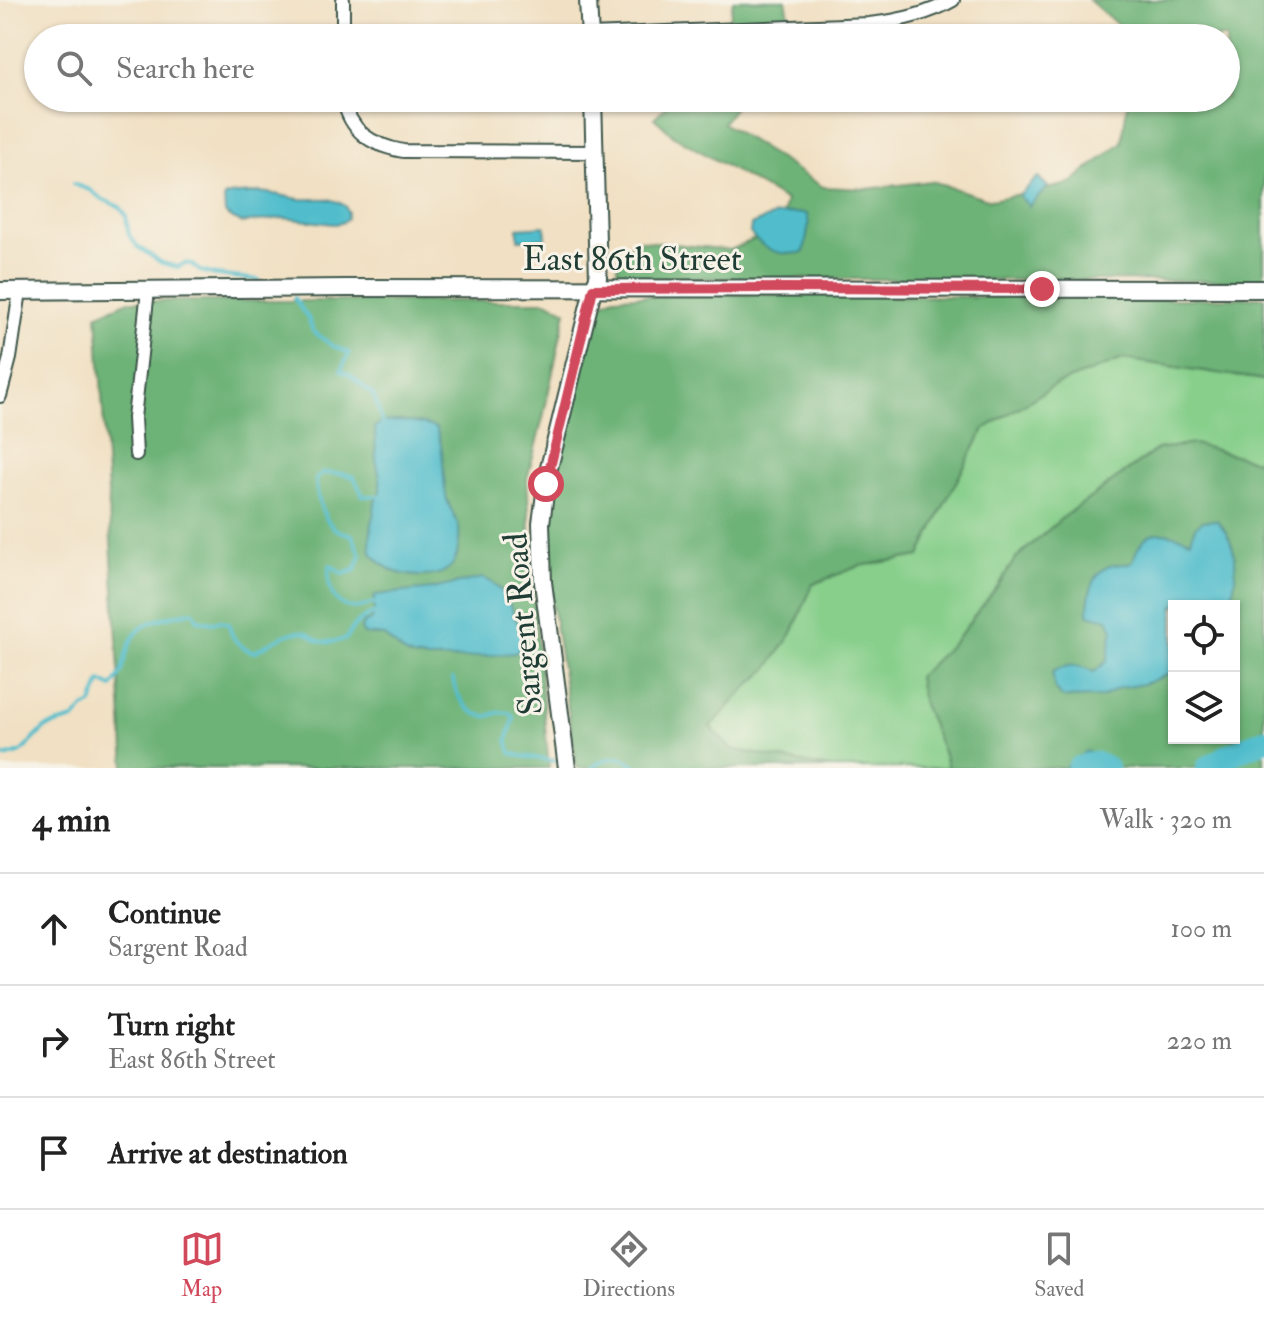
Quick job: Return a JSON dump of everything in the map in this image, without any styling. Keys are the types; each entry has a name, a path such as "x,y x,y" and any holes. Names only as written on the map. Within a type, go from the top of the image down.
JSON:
{"street":[{"path":"343,0 343,24"},
{"path":"588,0 589,24"},
{"path":"857,24 911,18 953,0"},
{"path":"348,112 356,127 370,140 389,149 596,152"},
{"name":"Sargent Road","path":"567,768 543,582 541,523 548,472 598,278 594,112"},
{"name":"East 86th Street","path":"0,291 347,288 1264,289"},
{"path":"136,454 134,418 148,290"},
{"path":"0,396 12,347 20,291"}],"green space":[{"path":"733,0 786,0 790,24 729,24"},
{"path":"1089,0 1264,0 1264,281 617,278 618,260 636,240 731,250 779,228 786,201 674,136 654,118 660,112 731,112 723,123 823,187 867,189 931,181 991,200 1070,184 1122,142 1126,112 1240,112 1240,24 1117,24"},
{"path":"705,294 1182,299 1264,297 1264,380 1123,359 1055,385 984,429 920,556 859,566 813,584 792,633 768,668 710,727 731,749 829,768 577,768 551,597 549,499 590,327 598,305 614,297"},
{"path":"129,301 547,301 566,311 527,479 549,768 125,768 97,315"},
{"path":"1123,359 1264,380 1264,459 1256,461 1194,444 1157,449 1061,519 1016,558 955,641 918,677 948,768 829,768 730,749 710,727 768,668 792,633 813,584 859,566 920,556 984,429 1055,385"},
{"path":"1194,444 1256,461 1264,459 1264,768 948,768 923,704 918,677 955,641 1016,558 1061,519 1158,449"}],"water":[{"path":"1038,177 1048,187 1029,206 1019,196"},
{"path":"259,192 299,199 333,200 345,206 347,219 334,224 283,218 242,223 225,213 224,197"},
{"path":"807,214 809,224 804,252 788,254 774,251 750,233 751,225 775,215"},
{"path":"545,226 546,238 518,240 518,228"},
{"path":"399,421 436,428 441,444 446,495 459,536 454,562 446,571 434,575 398,573 371,553 375,502 380,491 375,427 381,422"},
{"path":"1217,520 1230,540 1235,561 1231,600 1168,600 1168,674 1144,684 1119,688 1103,697 1063,698 1055,688 1052,672 1073,666 1094,672 1107,661 1113,629 1108,619 1088,614 1090,591 1096,577 1107,567 1133,561 1148,536 1163,533 1191,540 1195,527 1203,521"},
{"path":"482,578 498,587 514,615 524,646 515,653 454,659 412,657 384,636 364,634 361,629 363,623 372,619 375,595 431,589"},
{"path":"1086,751 1096,754 1093,768 1064,768"}],"waterway":[{"path":"73,184 120,207 126,216 129,235 138,247 162,263 178,267 191,264 200,271 216,275 259,280"},
{"path":"294,298 313,331 331,345 349,353 341,371 374,396 383,426"},
{"path":"375,604 352,608 338,601 333,594 330,565 343,574 355,570 361,556 352,535 336,529 326,518 316,479 323,473 343,474 354,477 363,496 381,496"},
{"path":"0,753 5,757 21,752 46,727 74,719 92,704 101,681 112,687 122,670 131,641 137,632 153,621 193,611 198,620 229,624 237,642 254,652 296,632 307,633 322,642 346,639 358,623 375,613"},
{"path":"453,679 459,697 473,712 487,716 510,713 514,718 507,740 511,753 556,761"},
{"path":"1208,768 1264,740"},
{"path":"592,768 615,758 627,760 638,768"},
{"path":"1079,768 1094,763 1106,768"}],"route":[{"path":"546,484 593,289 1042,289"}]}
